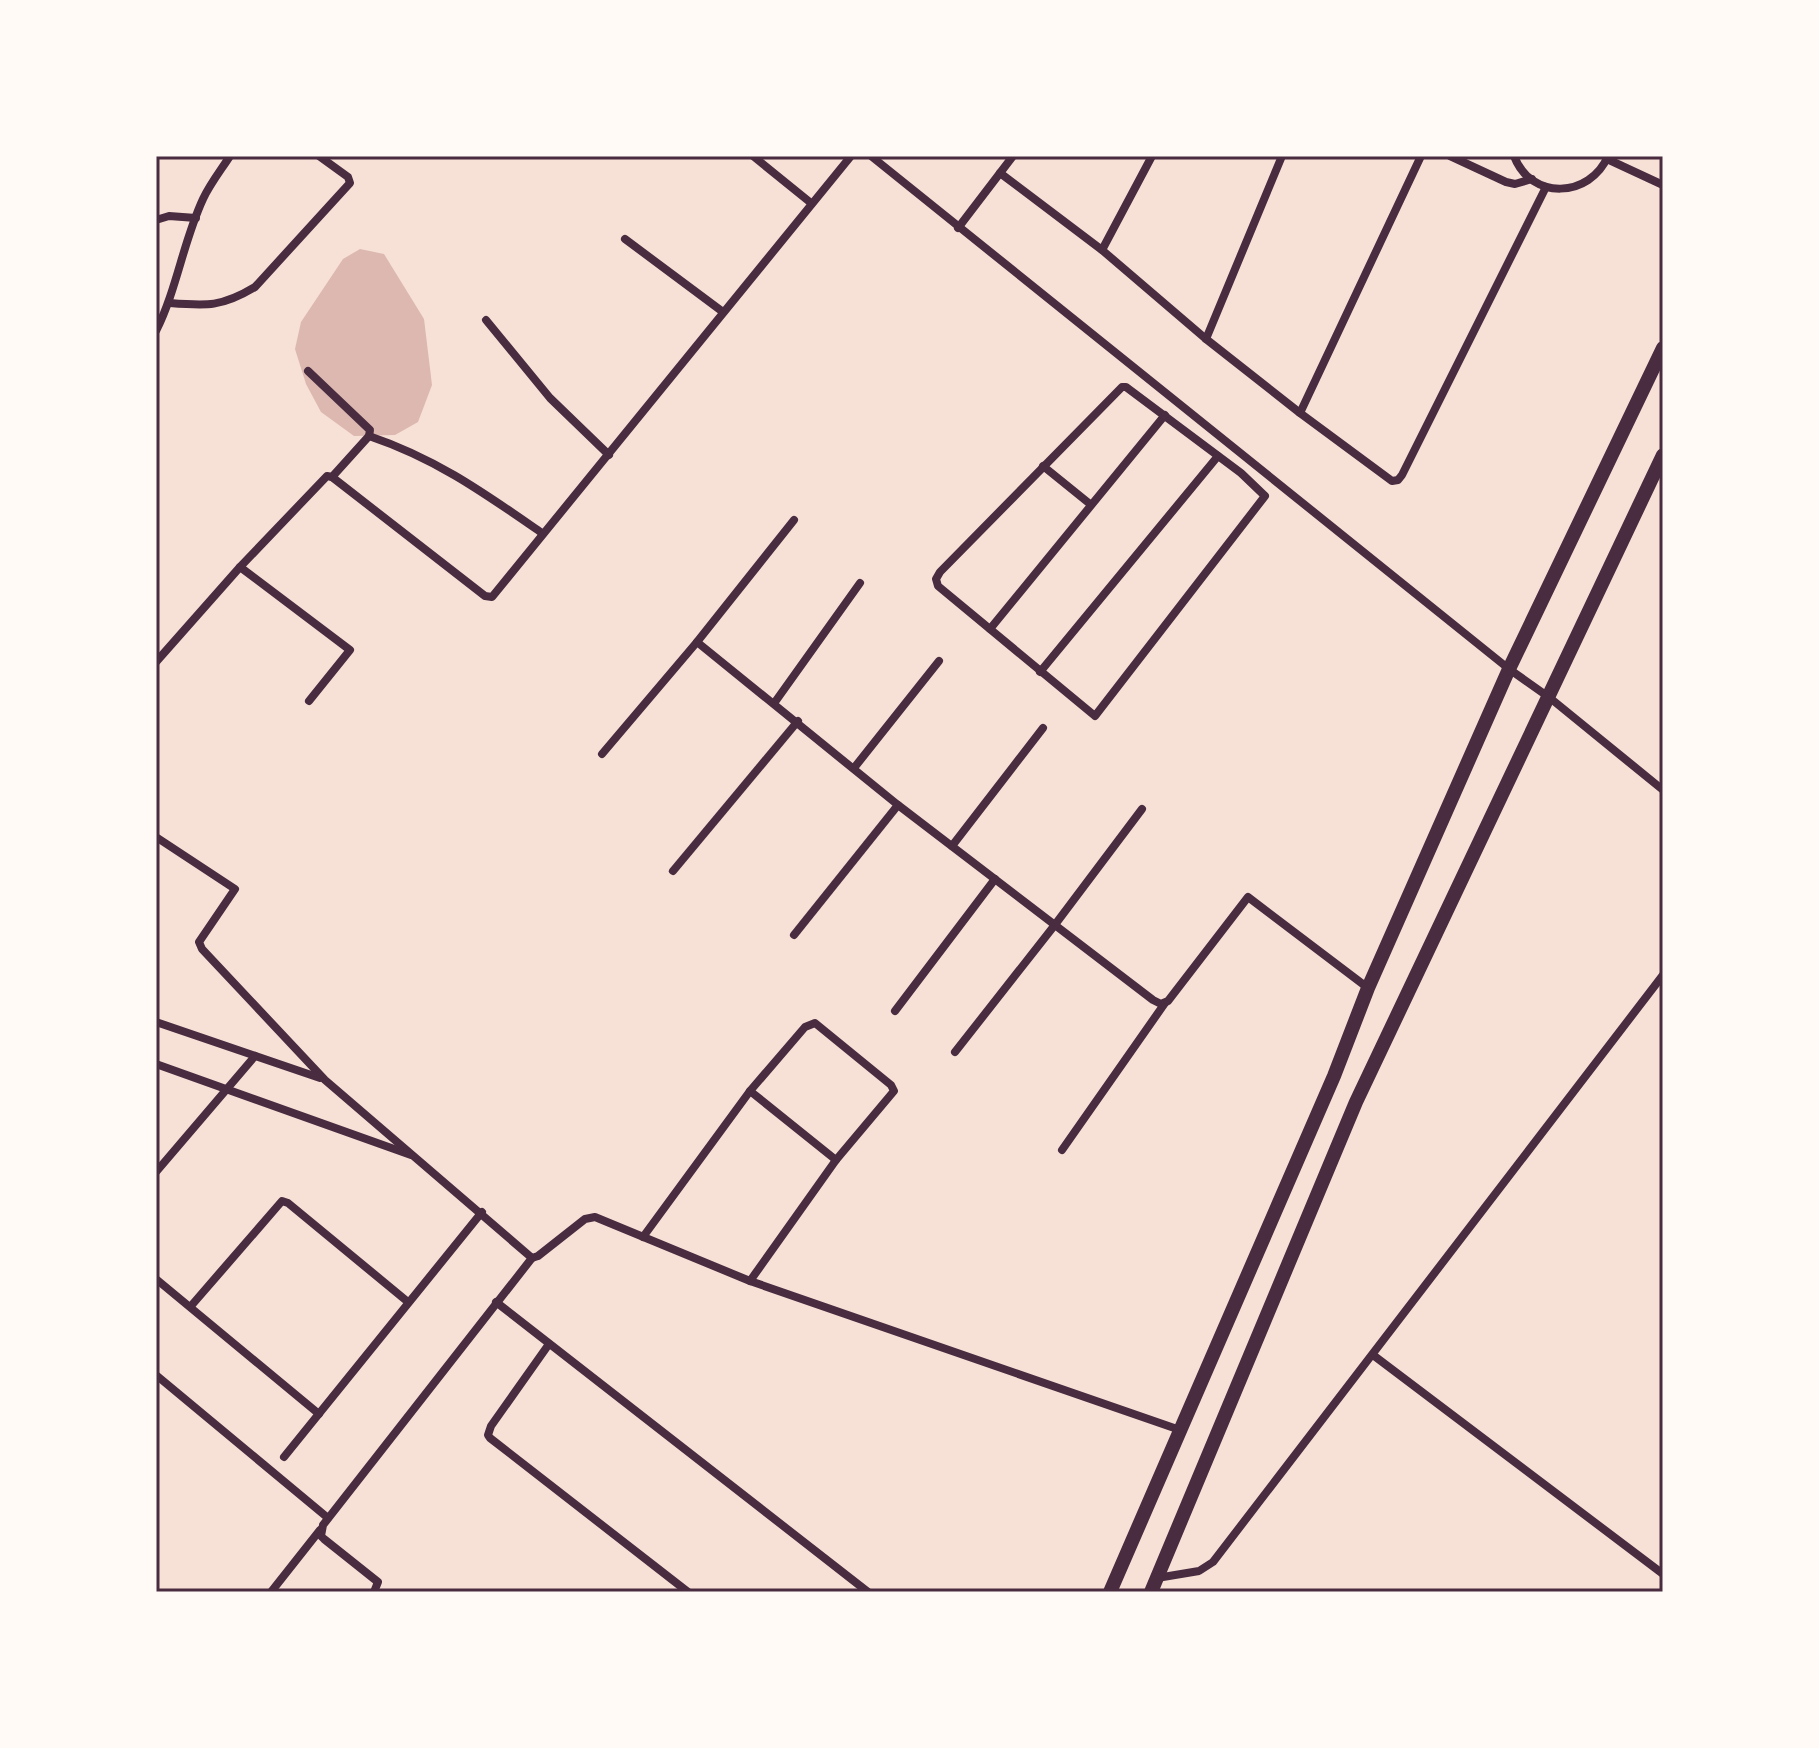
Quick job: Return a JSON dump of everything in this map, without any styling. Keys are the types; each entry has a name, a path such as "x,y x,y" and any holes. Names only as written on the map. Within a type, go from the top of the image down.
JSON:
{"main road":[{"path":"1110,1592 1334,1076 1368,988 1509,669 1663,348"},
{"path":"1153,1585 1356,1102 1663,455"}],"street":[{"path":"156,331 170,303 204,197 230,156"},
{"path":"170,303 210,306 255,287 350,183 348,177 319,156"},
{"path":"753,156 811,203"},
{"path":"156,662 240,567 327,476 487,597 495,595 542,533 851,156"},
{"path":"871,156 1663,790"},
{"path":"958,228 1013,156"},
{"path":"1102,250 1152,156"},
{"path":"1206,339 1282,156"},
{"path":"1300,413 1421,156"},
{"path":"1450,156 1506,182 1515,184 1532,179"},
{"path":"1514,156 1525,175 1546,187 1562,190 1586,183 1597,175 1608,157 1663,185"},
{"path":"1000,173 1102,250 1206,339 1300,413 1392,481 1398,480 1546,187"},
{"path":"156,220 169,216 196,218"},
{"path":"625,239 723,312"},
{"path":"486,320 550,398 609,455"},
{"path":"308,371 369,428 369,436 332,477"},
{"path":"1126,387 1218,456 1241,473 1264,498 1095,716 938,586 936,579 940,572 1118,389 1126,387"},
{"path":"990,629 1165,415"},
{"path":"369,436 442,466 542,533"},
{"path":"1040,672 1218,456"},
{"path":"1241,473 1252,462"},
{"path":"1043,466 1090,504"},
{"path":"602,754 794,520"},
{"path":"240,567 350,648 350,652 309,701"},
{"path":"775,702 860,583"},
{"path":"697,642 775,702 898,805 1054,926 1153,1000 1165,1003"},
{"path":"854,768 939,661"},
{"path":"673,871 798,721"},
{"path":"952,846 1043,728"},
{"path":"794,935 898,805"},
{"path":"955,1052 1142,809"},
{"path":"156,837 235,889 199,942 200,947 325,1080 532,1258"},
{"path":"895,1011 995,879"},
{"path":"1062,1150 1165,1003 1248,897 1368,988"},
{"path":"1153,1585 1199,1571 1213,1562 1663,975"},
{"path":"156,1022 325,1080"},
{"path":"643,1237 750,1091 805,1027 812,1023 818,1025 894,1088 836,1160 750,1281"},
{"path":"156,1172 255,1056"},
{"path":"156,1064 419,1158"},
{"path":"750,1091 836,1160"},
{"path":"191,1306 282,1201 408,1302"},
{"path":"284,1457 482,1212"},
{"path":"271,1592 532,1258 591,1216 750,1281 1180,1430"},
{"path":"156,1279 319,1414"},
{"path":"496,1302 868,1592"},
{"path":"549,1344 491,1426 490,1438 688,1592"},
{"path":"1373,1355 1663,1574"},
{"path":"156,1375 328,1518"},
{"path":"321,1529 324,1539 378,1582 374,1592"}],"shaded area":[{"path":"360,249 384,254 424,319 432,385 418,422 395,435 354,436 321,412 306,384 295,349 301,322 343,259"}]}
